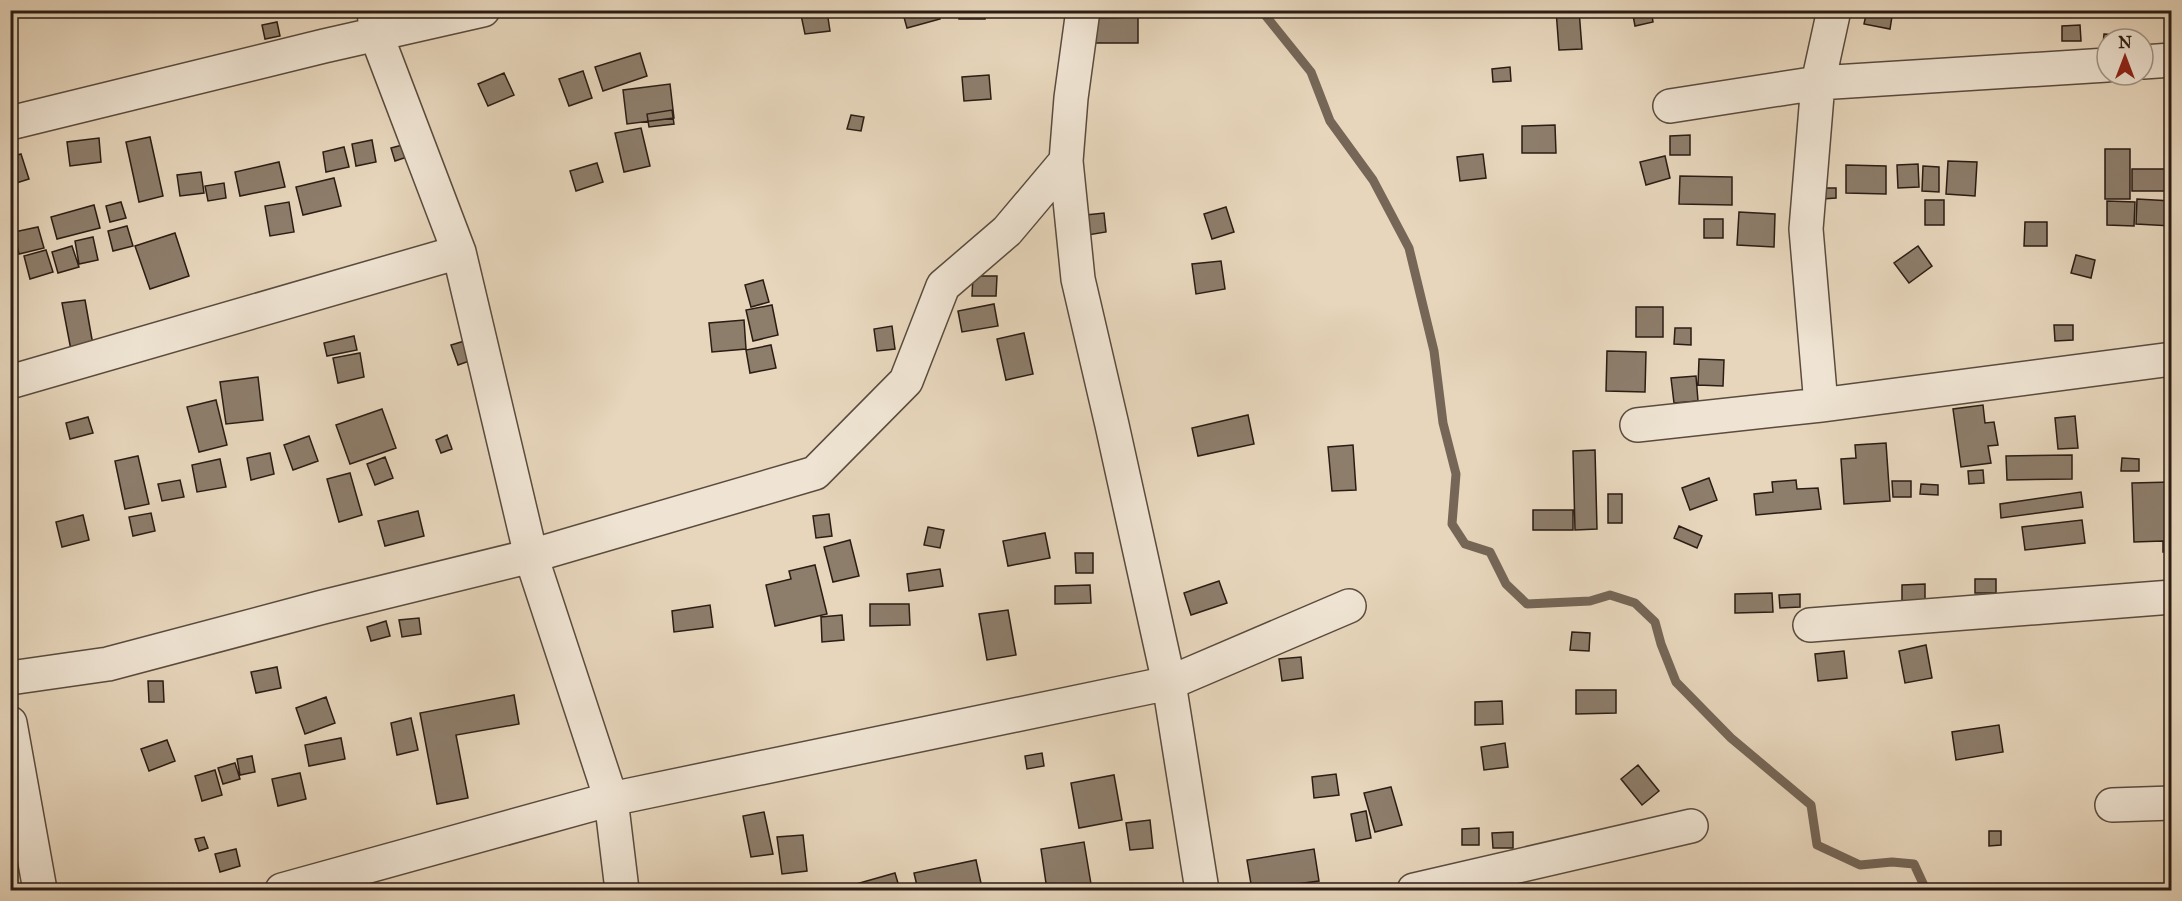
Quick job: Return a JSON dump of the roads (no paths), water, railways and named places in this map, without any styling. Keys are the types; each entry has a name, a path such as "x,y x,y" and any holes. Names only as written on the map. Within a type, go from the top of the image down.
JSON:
{"street":[{"path":"10,123 375,22 483,10"},
{"path":"1083,10 1071,98 1066,160 1078,279 1169,683 1202,891"},
{"path":"1821,405 1806,229 1818,83 1834,10"},
{"path":"375,22 459,252 531,556 611,799 622,891"},
{"path":"2155,61 2172,60"},
{"path":"1670,106 1818,83 2095,66"},
{"path":"10,678 108,664 323,607 531,556 815,473 906,381 942,286 1007,231 1066,160"},
{"path":"10,382 459,252"},
{"path":"1637,425 1821,405 2172,359"},
{"path":"1810,625 2172,597"},
{"path":"282,891 611,799 1169,683 1349,606"},
{"path":"10,723 40,891"},
{"path":"2112,805 2172,803"},
{"path":"1414,891 1691,826"}],"waterway":[{"path":"1261,10 1311,72 1330,121 1373,180 1409,248 1434,351 1443,423 1456,474 1452,524 1465,544 1490,552 1506,584 1527,604 1590,601 1610,595 1635,603 1655,622 1676,682 1731,738 1811,805 1817,845 1860,865 1892,862 1914,864 1926,890"}]}
